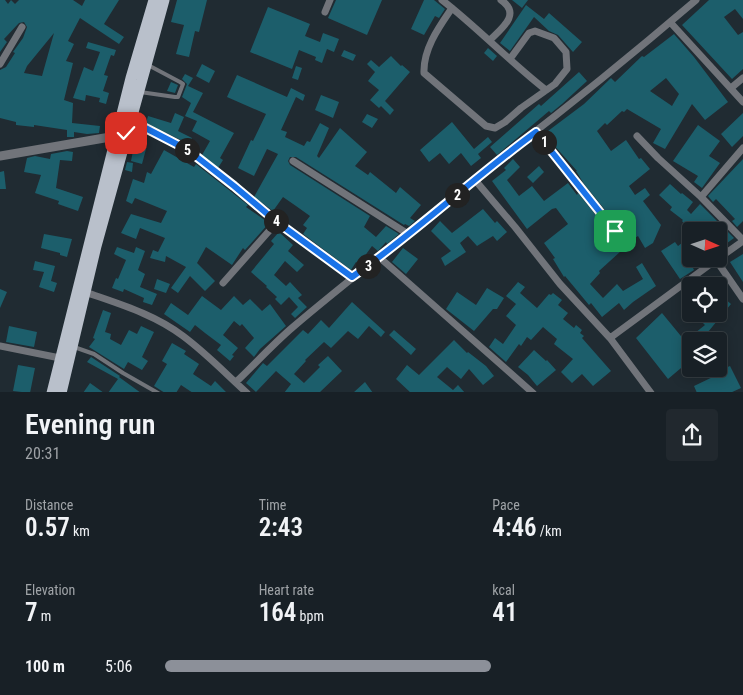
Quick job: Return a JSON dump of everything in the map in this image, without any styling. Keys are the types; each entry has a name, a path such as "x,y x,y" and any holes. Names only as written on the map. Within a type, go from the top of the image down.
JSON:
{"main road":[{"path":"52,392 116,136 154,0"},
{"path":"61,392 137,92 164,0"}],"street":[{"path":"325,12 330,0"},
{"path":"442,0 546,90"},
{"path":"490,40 508,23 510,13 507,4 501,0"},
{"path":"236,382 292,328 352,277 380,257 608,72 656,36 696,0"},
{"path":"452,8 440,26 425,56 424,73 486,126 495,128 555,84 567,69 566,52 554,38 535,31 529,33 510,59"},
{"path":"670,22 743,102"},
{"path":"0,64 22,26"},
{"path":"731,88 743,78"},
{"path":"130,120 188,150 277,222 352,277"},
{"path":"536,132 615,231"},
{"path":"0,156 116,136"},
{"path":"637,136 701,197 743,241 728,251"},
{"path":"701,197 743,148"},
{"path":"293,161 408,234"},
{"path":"475,180 560,284 610,338 651,392"},
{"path":"224,283 277,222"},
{"path":"380,257 532,392"},
{"path":"610,338 705,268"},
{"path":"723,268 743,299"},
{"path":"85,292 134,310 168,326 184,336 247,392"},
{"path":"0,346 60,358"}],"lane":[{"path":"137,92 175,98 178,97 183,87 183,84 180,82 145,64"},
{"path":"72,347 94,354 123,373 158,392"}],"building":[{"path":"0,0 5,0 8,4 11,0 15,4 19,0 73,0 82,6 85,0 119,0 104,24 124,37 119,44 80,18 68,41 74,44 66,61 73,63 64,100 73,103 72,123 100,126 99,133 74,132 74,137 67,137 67,130 34,125 34,127 16,125 16,122 0,118 0,70 6,67 15,53 13,52 23,38 27,27 24,22 19,23 4,39 7,42 0,52","holes":["54,33 42,76 24,73 27,66"]},
{"path":"177,0 207,0 199,32 195,31 189,57 176,54 184,25 171,22"},
{"path":"336,0 382,0 367,35 328,18"},
{"path":"424,0 434,0 445,9 439,18 435,16 424,35 411,29"},
{"path":"512,0 528,0 522,8"},
{"path":"709,0 743,0 743,19 735,9 724,17 738,35 743,32 743,69 732,79 682,25"},
{"path":"526,5 544,19 549,13 582,42 573,52 558,35 549,31 534,17 510,51 500,43"},
{"path":"268,7 310,24 305,36 320,42 323,33 339,39 334,52 327,49 322,63 315,60 316,57 299,50 292,69 250,52"},
{"path":"674,34 728,102 705,120 692,104 665,149 653,143 661,129 627,109 624,112 622,111 607,125 605,123 597,131 611,151 626,140 639,159 641,158 650,169 629,186 635,195 645,188 650,195 643,201 661,225 653,243 645,248 638,236 633,239 625,227 622,229 619,227 584,184 577,171 544,134 584,104 611,78 615,82 642,56 644,57","holes":["666,78 679,94 672,106 650,91"]},
{"path":"88,42 116,50 114,56 111,55 104,75 108,76 103,91 109,93 106,104 99,102 100,98 86,95 85,101 73,98 84,67 93,71 100,52 86,48"},
{"path":"488,48 497,56 493,61 484,53"},
{"path":"344,50 356,55 353,61 341,56"},
{"path":"391,56 410,72 385,101 394,110 390,115 381,106 379,108 370,100 379,90 368,81 375,72 367,64 371,60 379,67"},
{"path":"202,64 215,71 209,83 196,76"},
{"path":"296,66 302,68 298,80 292,78"},
{"path":"579,72 587,81 562,104 551,113 549,111 497,155 490,147 539,104 541,106"},
{"path":"185,74 193,78 188,86 203,93 193,112 234,133 220,158 223,160 218,168 202,155 210,141 192,131 197,121 185,116 191,103 182,97 187,84 182,79"},
{"path":"237,75 287,97 291,88 305,95 303,101 296,97 281,130 287,132 285,137 304,146 307,141 310,142 320,123 329,128 317,156 319,158 340,128 367,152 355,166 368,175 370,172 396,193 400,187 421,205 410,218 415,221 409,226 404,225 296,157 290,157 288,161 290,165 370,216 364,227 376,237 386,226 399,234 387,244 386,242 378,251 372,246 359,264 356,262 351,270 303,234 307,228 303,225 310,216 283,197 273,211 254,197 278,154 267,149 254,176 238,168 266,114 227,97"},
{"path":"171,82 178,85 175,93 167,91"},
{"path":"321,95 339,102 333,118 315,110"},
{"path":"175,113 184,117 178,131 192,138 189,144 146,123 148,116 171,123"},
{"path":"743,113 743,136 732,147 721,134"},
{"path":"367,114 378,119 372,128 362,122"},
{"path":"452,122 474,149 488,137 492,142 478,154 481,158 471,166 461,153 449,164 440,153 429,162 420,150"},
{"path":"698,125 720,141 709,156 720,163 702,188 694,182 698,176 673,161"},
{"path":"134,146 146,149 142,164 131,161"},
{"path":"164,150 194,167 196,164 248,205 246,207 269,223 245,250 243,248 232,265 206,247 197,263 215,281 205,291 190,276 178,293 171,288 186,267 166,256 165,262 150,258 153,250 158,252 165,238 140,228 136,239 121,233 131,214 161,223 167,211 135,198 132,204 126,201 133,179 144,183 147,172 151,174"},
{"path":"67,151 73,152 72,161 60,160 56,188 83,197 78,211 58,204 59,201 35,193 41,175 24,172 27,158 35,156 50,159 51,154"},
{"path":"513,159 520,167 507,180 519,196 532,186 544,201 568,183 611,234 608,236 621,251 599,271 600,273 590,284 603,298 617,284 623,291 643,279 636,267 642,263 656,286 624,310 619,303 602,317 591,303 589,305 564,277 553,259 555,258 544,243 568,224 556,208 552,209 527,229 492,181 506,170 504,168"},
{"path":"743,159 743,221 737,227 732,221 735,219 716,199 713,202 708,196"},
{"path":"127,162 133,163 132,172 125,170"},
{"path":"539,166 544,172 533,183 527,177"},
{"path":"4,171 6,189 0,189 0,172"},
{"path":"670,184 693,202 687,210 691,214 700,204 718,222 683,222 683,220 670,210 672,207 659,195"},
{"path":"483,209 495,223 497,221 507,232 497,241 493,236 477,246 468,236 460,243 466,252 445,266 441,258 451,251 431,231 440,221 452,233"},
{"path":"279,232 293,245 288,251 304,265 297,272 285,261 274,275 286,286 290,282 302,295 298,298 307,307 295,318 291,314 298,307 289,297 281,305 275,299 277,297 267,286 251,272 274,244 271,241"},
{"path":"728,232 734,238 728,242"},
{"path":"44,234 72,239 67,257 41,248"},
{"path":"675,242 678,246 682,243 682,268 693,268 694,270 680,279 661,251"},
{"path":"117,247 134,253 136,247 145,251 138,270 145,274 140,287 157,294 152,305 143,302 144,298 124,289 123,292 112,288 126,260 114,254"},
{"path":"403,248 418,259 406,274 392,262"},
{"path":"743,254 743,282 730,262"},
{"path":"35,261 55,266 51,281 57,283 54,292 39,287 44,272 33,270"},
{"path":"157,279 170,284 166,293 154,289"},
{"path":"518,282 525,287 520,293 537,308 549,294 553,293 562,300 558,305 568,313 563,319 574,328 576,325 582,330 580,333 584,336 582,338 611,371 593,386 582,374 572,383 561,372 573,359 554,344 557,339 543,327 531,340 527,337 521,346 519,344 506,362 489,347 495,338 503,344 516,325 506,316 516,304 506,296"},
{"path":"487,288 504,298 497,309 493,309 474,331 446,309 457,292 476,305"},
{"path":"0,289 7,292 0,308"},
{"path":"202,296 221,310 234,296 243,305 250,299 262,311 270,304 286,326 260,349 254,357 245,348 254,338 242,324 240,326 234,321 223,335 238,348 230,361 217,350 221,345 195,325 190,332 164,314 171,303 188,315"},
{"path":"727,301 731,304 727,309"},
{"path":"352,302 385,332 381,337 369,326 358,339 348,331 331,348 324,342 305,360 294,374 304,383 328,356 342,371 320,392 285,392 291,384 276,371 256,392 246,383 263,363 267,366 303,330 308,334 321,320 329,328"},
{"path":"103,310 111,313 105,332 111,334 110,339 121,345 129,330 137,334 141,326 154,332 142,357 148,361 142,370 128,362 124,369 89,347 95,339 93,338"},
{"path":"662,313 682,337 682,367 668,379 636,338"},
{"path":"702,322 716,322 708,332 696,332 705,325"},
{"path":"9,326 37,332 34,347 6,342"},
{"path":"394,330 416,349 411,355 389,335"},
{"path":"454,340 467,353 486,366 494,376 483,385 469,369 461,379 447,367 437,377 453,390 458,385 464,392 410,392 396,379 407,365 419,375"},
{"path":"172,343 186,351 184,354 199,364 193,374 211,386 215,381 226,392 192,392 181,385 177,392 163,392 154,386 167,364 162,361"},
{"path":"534,350 556,370 537,386 518,367"},
{"path":"91,357 120,376 140,392 109,392 118,379 87,362"},
{"path":"18,365 35,368 30,392 13,391"},
{"path":"730,366 741,388 732,392 697,392 694,386 713,377 727,377 727,367"},
{"path":"365,382 372,392 354,392"},
{"path":"90,383 103,392 84,392"}],"route":[{"path":"126,133 130,120 188,150 277,222 352,277 460,194 483,172 536,132 615,231"}]}
